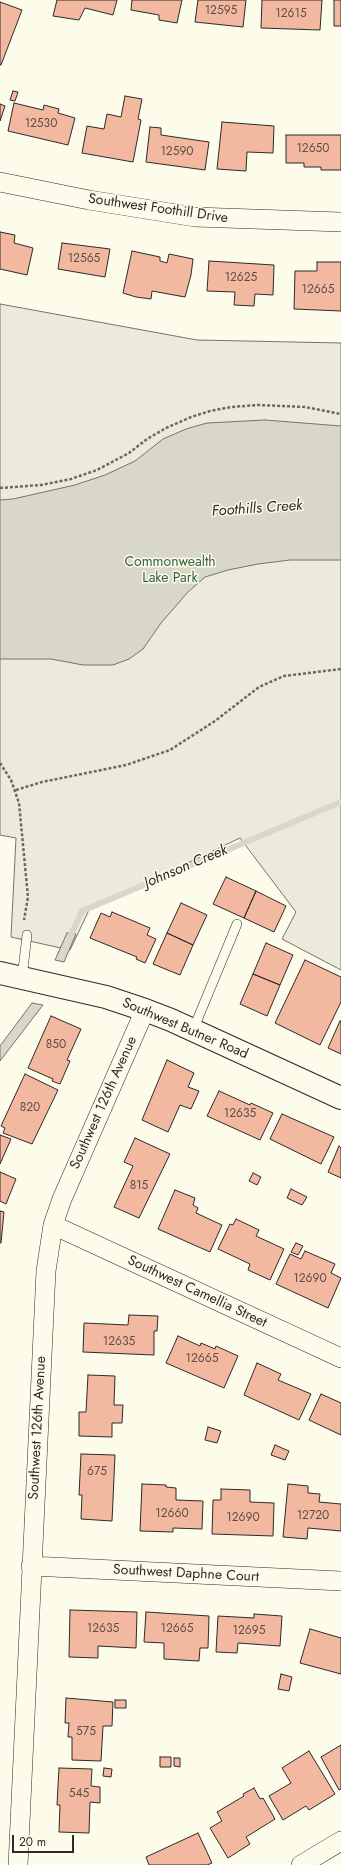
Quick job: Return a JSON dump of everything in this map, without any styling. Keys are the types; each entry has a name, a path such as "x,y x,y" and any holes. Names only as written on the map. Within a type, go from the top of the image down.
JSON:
{"street":[{"name":"Southwest Foothill Drive","path":"0,182 89,200 196,217 341,222"},
{"name":"Southwest Butner Road","path":"0,973 106,997 145,1010 193,1030 341,1098"},
{"name":"Southwest 126th Avenue","path":"18,1865 46,1271 53,1225 62,1199 145,1010"},
{"name":"Southwest Camellia Street","path":"53,1225 341,1358"},
{"name":"Southwest Daphne Court","path":"31,1566 341,1582"},
{"path":"301,1865 341,1842"}],"lane":[{"path":"193,1030 237,924"},
{"path":"22,978 27,935"}],"path":[{"path":"0,488 41,486 71,479 97,470 129,453 147,439 166,428 191,417 210,411 231,407 258,405 305,407 341,414"},
{"path":"16,790 42,782 126,765 170,750 265,685 284,676 341,669"},
{"path":"0,763 16,790 22,821 28,897 22,928 27,935"}],"green space":[{"name":"Commonwealth Lake Park","path":"0,304 197,340 341,343 341,970 282,939 296,912 240,838 89,910 70,950 11,937 16,838 0,835"}],"water":[{"name":"Foothills Creek","path":"265,420 341,426 341,560 290,560 258,564 228,570 205,577 188,592 161,623 143,649 129,659 113,665 83,665 51,659 0,659 0,500 13,499 75,485 105,475 135,461 163,439 186,429 207,423"},
{"path":"67,933 76,934 64,962 55,960"},
{"path":"32,1003 43,1005 0,1061 0,1046"}],"building":[{"path":"57,0 117,0 113,15 85,8 79,20 53,16"},
{"path":"132,0 182,0 177,23 159,20 159,15 131,10"},
{"path":"198,0 246,0 243,27 195,22"},
{"path":"262,0 322,0 320,30 261,28"},
{"path":"334,0 341,0 341,26 334,26"},
{"path":"0,2 22,10 1,65 0,65"},
{"path":"13,91 18,92 15,101 10,100"},
{"path":"125,96 142,99 138,119 141,120 133,162 82,153 87,126 104,129 107,114 121,117"},
{"path":"14,103 43,110 44,105 59,109 58,113 75,118 68,145 8,131"},
{"path":"0,104 5,106 0,121"},
{"path":"222,122 274,126 273,153 247,152 246,171 217,169"},
{"path":"150,127 161,128 161,135 209,142 205,170 146,162"},
{"path":"286,135 341,135 341,170 321,170 321,167 304,167 304,163 286,163"},
{"path":"0,232 15,235 14,243 33,248 27,275 0,269"},
{"path":"62,243 110,249 105,277 58,269"},
{"path":"132,251 160,257 160,261 167,263 169,254 193,259 191,275 185,297 152,291 151,299 123,293"},
{"path":"209,261 274,265 273,295 255,294 254,306 234,305 235,292 207,291"},
{"path":"317,262 341,262 341,311 294,309 295,271 317,271"},
{"path":"226,877 256,891 244,918 213,904"},
{"path":"256,891 286,906 274,932 244,918"},
{"path":"181,903 207,915 193,945 167,933"},
{"path":"112,912 150,928 147,935 156,939 145,963 136,959 137,957 90,938 101,913 110,917"},
{"path":"167,933 193,945 180,975 153,964"},
{"path":"266,943 293,955 280,985 253,974"},
{"path":"305,960 341,977 341,1002 320,1045 275,1023"},
{"path":"253,974 280,985 267,1016 240,1004"},
{"path":"51,1016 81,1029 67,1060 70,1061 60,1084 52,1081 53,1079 28,1068"},
{"path":"341,1021 341,1054 328,1048"},
{"path":"167,1060 194,1073 188,1087 199,1091 191,1109 180,1105 168,1132 142,1120"},
{"path":"25,1074 58,1090 32,1144 3,1133 5,1128 1,1126"},
{"path":"219,1091 250,1105 251,1103 273,1113 260,1140 207,1116"},
{"path":"282,1114 334,1137 321,1164 270,1139"},
{"path":"0,1135 11,1139 0,1164"},
{"path":"135,1138 170,1154 139,1218 114,1207 133,1166 124,1162"},
{"path":"339,1146 341,1148 341,1178 328,1172"},
{"path":"0,1172 16,1179 6,1204 0,1201"},
{"path":"253,1173 261,1177 257,1185 249,1181"},
{"path":"291,1189 307,1197 302,1205 287,1198"},
{"path":"175,1190 195,1198 193,1205 198,1208 196,1213 222,1225 210,1252 158,1229"},
{"path":"0,1211 4,1212 1,1243 0,1243"},
{"path":"236,1219 259,1230 256,1236 284,1249 270,1280 248,1270 250,1264 218,1249 230,1224 233,1225"},
{"path":"296,1243 303,1246 298,1255 291,1252"},
{"path":"305,1251 335,1264 331,1273 341,1278 328,1308 276,1284 290,1254 301,1259"},
{"path":"129,1315 158,1316 157,1331 154,1331 154,1355 83,1352 84,1323 128,1325"},
{"path":"178,1336 200,1346 201,1343 215,1349 216,1346 238,1356 224,1388 166,1363"},
{"path":"257,1363 281,1374 278,1380 311,1394 299,1420 244,1395"},
{"path":"88,1375 115,1376 114,1405 123,1405 122,1423 112,1423 112,1437 79,1436 79,1412 86,1412"},
{"path":"321,1394 341,1403 341,1435 309,1420"},
{"path":"208,1427 221,1431 217,1443 205,1440"},
{"path":"275,1445 289,1451 285,1460 271,1455"},
{"path":"81,1454 115,1455 112,1521 81,1519 82,1495 79,1495"},
{"path":"142,1484 166,1485 166,1487 176,1488 176,1500 203,1501 202,1529 173,1528 173,1532 140,1531"},
{"path":"288,1484 308,1486 308,1493 320,1494 319,1502 341,1504 341,1531 308,1528 307,1539 283,1537"},
{"path":"221,1489 250,1490 250,1502 274,1503 273,1536 212,1534 213,1500 221,1500"},
{"path":"70,1610 137,1612 136,1648 98,1646 98,1658 69,1657"},
{"path":"146,1612 209,1616 208,1648 200,1648 199,1661 164,1659 164,1643 144,1642"},
{"path":"254,1614 282,1616 280,1646 238,1643 237,1653 216,1652 218,1616 254,1618"},
{"path":"310,1629 341,1638 341,1674 300,1663"},
{"path":"281,1674 292,1677 289,1691 278,1689"},
{"path":"66,1698 113,1702 112,1726 103,1726 101,1761 72,1760 72,1737 68,1737 69,1723 65,1723"},
{"path":"115,1700 126,1700 126,1708 115,1708"},
{"path":"341,1745 341,1789 339,1790 321,1757"},
{"path":"309,1751 335,1794 309,1810 306,1806 283,1820 269,1796 291,1783 282,1768"},
{"path":"160,1757 171,1757 171,1767 160,1767"},
{"path":"174,1758 180,1758 180,1767 174,1766"},
{"path":"59,1768 92,1769 91,1786 100,1787 100,1803 90,1802 89,1833 59,1832 60,1805 57,1805"},
{"path":"104,1768 112,1769 111,1777 103,1776"},
{"path":"254,1788 260,1799 263,1798 275,1819 246,1837 250,1844 228,1858 210,1828 222,1821 217,1812 244,1796 243,1794"},
{"path":"198,1833 212,1863 207,1865 149,1865 146,1857"}],"waterway":[{"name":"Johnson Creek","path":"69,939 82,911 341,802"}]}
